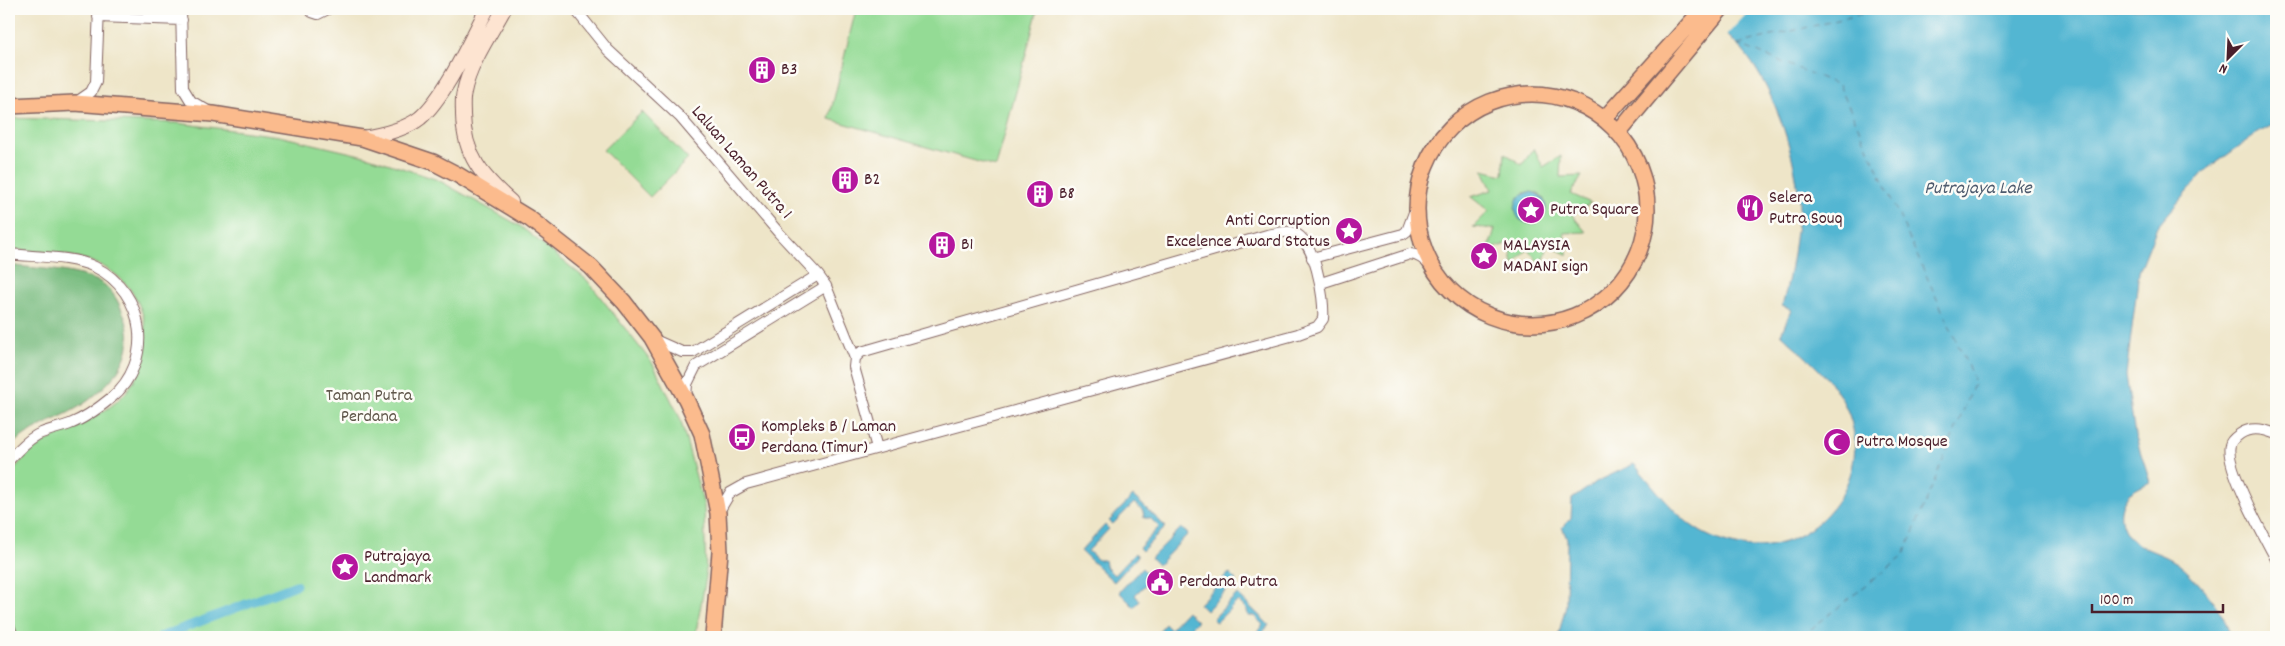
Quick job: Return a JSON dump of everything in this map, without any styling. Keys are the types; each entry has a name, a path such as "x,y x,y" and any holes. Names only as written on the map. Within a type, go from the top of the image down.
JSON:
{"main road":[{"path":"362,138 391,132 421,117 436,101 487,9"},
{"path":"504,9 470,73 463,92 463,131 469,150 479,171 530,219 591,267 624,302 652,338 686,399 702,434 718,513 720,552 713,637"},
{"path":"1618,133 1696,27 1703,9"},
{"path":"1604,119 1696,27 1721,9"},
{"path":"1533,94 1553,96 1582,106 1604,119 1618,133 1638,164 1646,200 1646,218 1641,245 1630,269 1616,287 1599,302 1586,310 1544,323 1514,322 1481,312 1466,303 1453,292 1435,270 1420,236 1416,207 1421,178 1428,158 1438,141 1452,125 1482,105 1512,96 1533,94"},
{"path":"9,106 76,102 213,114 362,138 433,162 530,219"}],"street":[{"path":"181,9 183,88 191,101 213,114"},
{"path":"309,9 318,14 328,9"},
{"name":"Laluan Laman Putra 1","path":"575,9 608,50 680,117 774,227 818,274 826,286 855,358 854,366 877,448"},
{"path":"76,102 91,92 96,82 99,13 182,20"},
{"path":"1312,258 1403,234 1407,231 1416,207"},
{"path":"718,513 730,494 746,484 1317,327 1323,318 1321,283 1306,244 1299,236 1290,232 1268,235 970,319 861,352 855,358"},
{"path":"9,254 75,262 95,267 113,279 134,304 139,335 134,366 112,397 72,423 38,435 9,460"},
{"path":"1321,283 1410,254 1416,254 1435,270"},
{"path":"652,338 669,348 682,352 693,352 818,274"},
{"path":"686,399 687,384 696,366 826,286"},
{"path":"2276,434 2259,429 2245,430 2232,441 2229,452 2231,464 2242,490 2276,559"},
{"path":"9,625 13,637"}],"green space":[{"path":"856,9 1038,9 996,167 829,119"},
{"path":"642,112 688,159 650,197 603,150"},
{"name":"Taman Putra Perdana","path":"9,118 177,123 279,136 369,157 438,180 520,226 587,280 653,364 680,418 704,506 706,577 695,637 16,637 9,612 8,518 10,476 25,457 44,443 106,410 123,395 137,376 144,349 145,332 141,310 129,288 116,275 101,265 66,255 9,249"},
{"path":"1534,148 1543,167 1561,156 1560,177 1582,176 1571,194 1591,203 1572,215 1586,232 1564,233 1568,255 1548,245 1542,267 1528,249 1513,265 1510,243 1488,250 1495,229 1473,227 1489,211 1471,197 1492,190 1483,170 1503,175 1505,153 1522,165","holes":["1524,193 1538,194 1543,198 1546,205 1541,219 1536,223 1528,223 1519,219"]},
{"path":"9,265 77,274 102,283 118,303 126,320 129,334 128,347 124,359 118,370 100,390 80,407 27,433 9,448"}],"water":[{"name":"Putrajaya Lake","path":"1693,9 2276,9 2276,123 2253,136 2204,172 2157,227 2139,272 2126,375 2135,435 2150,482 2130,493 2125,499 2121,512 2123,526 2130,538 2136,543 2177,563 2201,586 2224,618 2230,637 1558,637 1566,605 1567,539 1562,527 1571,518 1572,499 1596,482 1634,464 1677,513 1697,529 1724,542 1762,547 1781,543 1798,536 1827,514 1847,483 1853,466 1855,448 1853,429 1849,414 1842,400 1825,376 1781,334 1791,310 1782,306 1792,260 1799,205 1794,167 1776,107 1757,71 1736,43"},
{"path":"1528,192 1540,196 1546,205 1544,216 1534,223 1524,222 1520,219 1515,208 1518,198"},
{"path":"1133,496 1166,527 1142,551 1139,548 1159,527 1150,518 1144,518 1143,511 1134,503 1113,524 1109,521"},
{"path":"1105,525 1109,529 1088,551 1098,560 1104,560 1105,566 1114,575 1135,553 1138,556 1114,582 1081,551"},
{"path":"1181,528 1188,534 1158,565 1151,558"},
{"path":"1142,568 1152,578 1135,595 1140,601 1134,607 1119,592"},
{"path":"1229,573 1236,580 1206,611 1199,604"},
{"path":"1237,594 1269,625 1258,637 1252,637 1263,625 1254,616 1248,616 1247,610 1238,601 1217,622 1213,619"},
{"path":"1187,611 1197,621 1181,637 1166,637 1159,631 1165,624 1170,629"}],"pier":[{"path":"1692,9 1751,9 1726,36"}],"waterway":[{"path":"160,637 296,585"}],"ferry route":[{"path":"1738,44 1883,9"},
{"path":"1737,44 1839,85 1975,382 1904,555 1801,637"}],"place":[{"name":"B3","path":"762,70"},
{"name":"B2","path":"845,180"},
{"name":"B8","path":"1040,194"},
{"name":"Selera Putra Souq","path":"1750,208"},
{"name":"Putra Square","path":"1531,210"},
{"name":"Anti Corruption Excelence Award Status","path":"1349,231"},
{"name":"B1","path":"942,245"},
{"name":"MALAYSIA MADANI sign","path":"1484,256"},
{"name":"Kompleks B / Laman Perdana (Timur)","path":"742,437"},
{"name":"Putra Mosque","path":"1837,442"},
{"name":"Putrajaya Landmark","path":"345,567"},
{"name":"Perdana Putra","path":"1160,582"}]}
